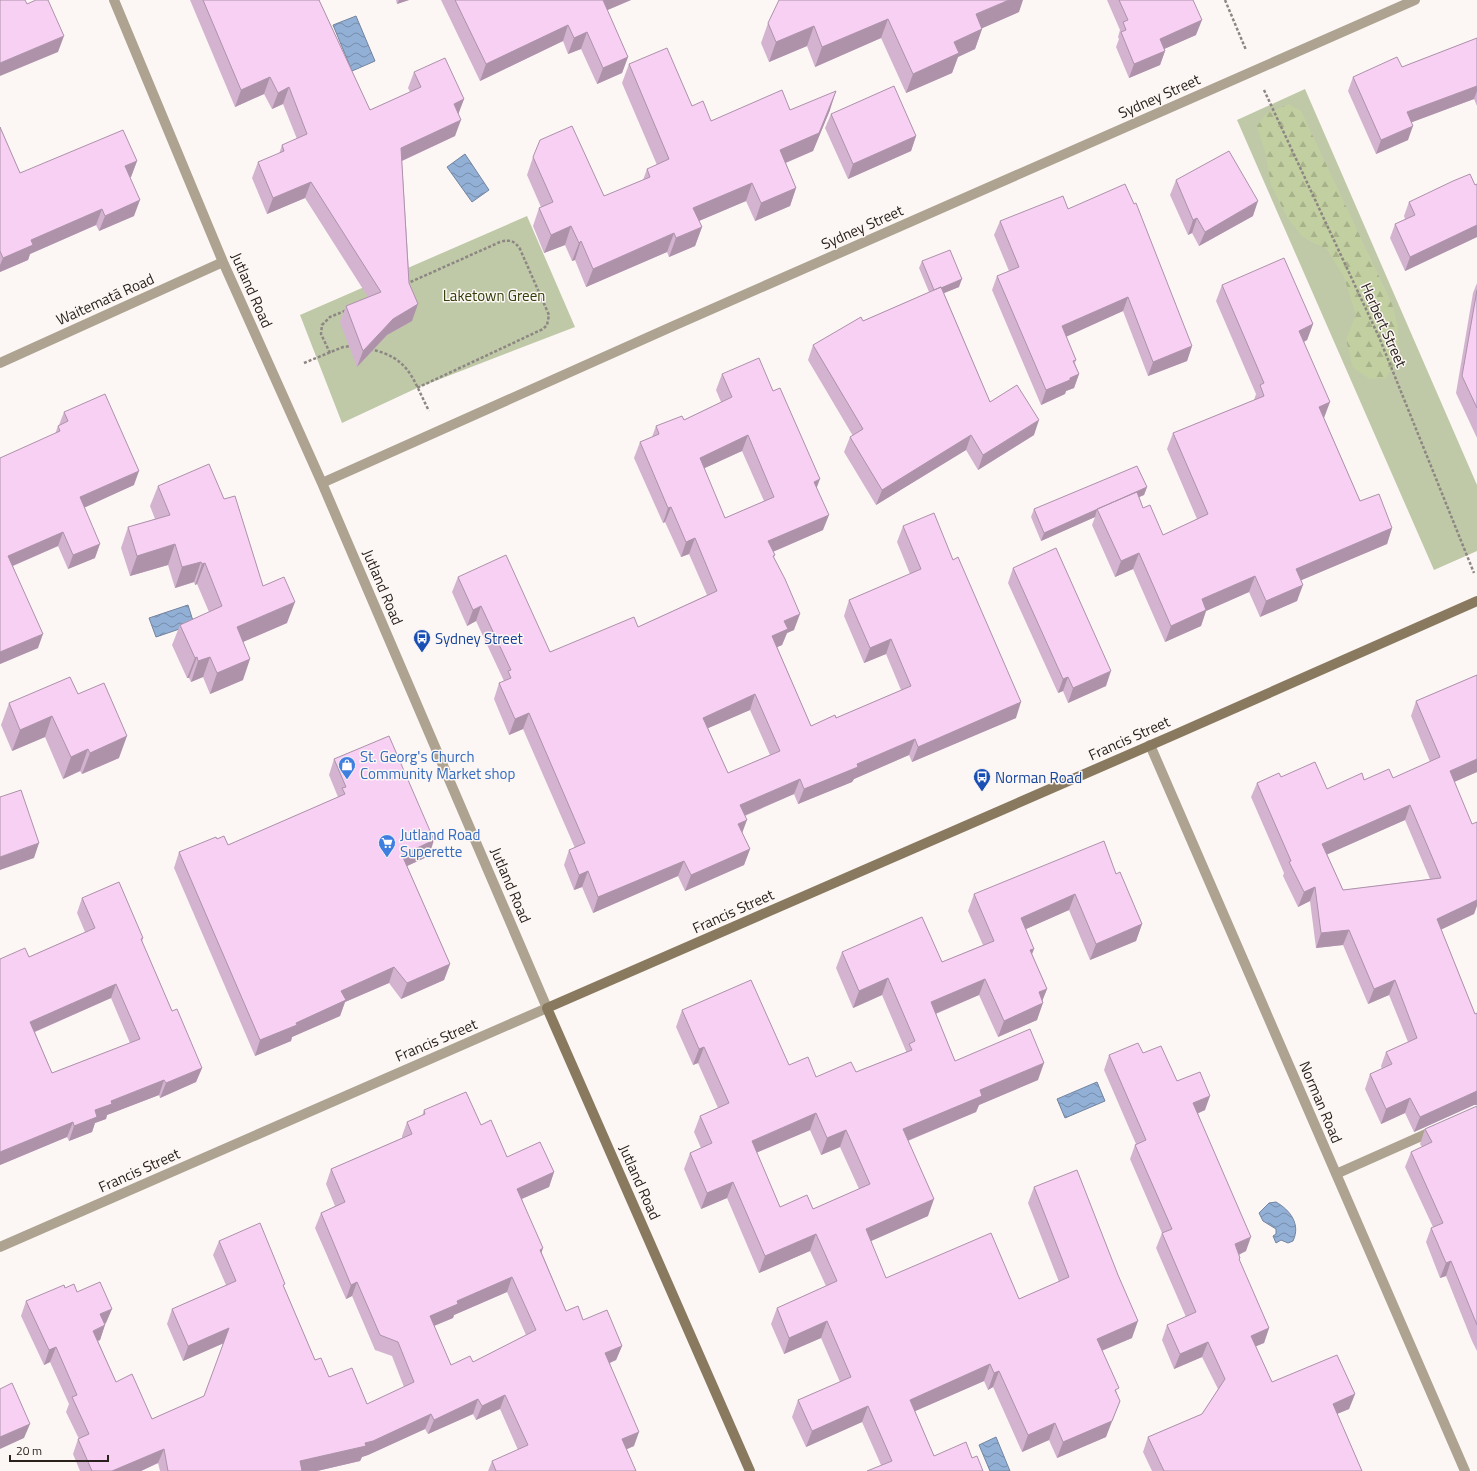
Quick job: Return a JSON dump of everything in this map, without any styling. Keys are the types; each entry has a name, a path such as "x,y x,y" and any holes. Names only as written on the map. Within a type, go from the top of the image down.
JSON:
{"street":[{"name":"Jutland Road","path":"114,0 223,262 322,483 547,1008 750,1471"},
{"name":"Sydney Street","path":"322,483 671,327 1415,0"},
{"name":"Waitematā Road","path":"0,363 223,262"},
{"name":"Francis Street","path":"0,1247 1477,601"},
{"name":"Norman Road","path":"1150,745 1465,1471"},
{"path":"1336,1174 1441,1127"}],"path":[{"path":"1225,0 1247,53"},
{"name":"Herbert Street","path":"1264,90 1379,337 1474,573"},
{"path":"401,286 500,242 512,240 520,249 549,314 547,325 543,329 417,388"},
{"path":"330,353 321,334 322,325 330,318 352,308"},
{"path":"304,363 343,347 357,347"},
{"path":"368,349 389,354 397,359 412,376 429,412"}],"green space":[{"path":"1305,89 1477,485 1477,551 1434,570 1237,120"},
{"path":"1289,104 1301,111 1392,304 1398,327 1399,357 1386,378 1370,379 1353,368 1346,339 1356,315 1344,277 1327,249 1301,235 1287,217 1271,185 1266,155 1257,126 1266,114"},
{"name":"Laketown Green","path":"527,216 575,327 417,388 342,423 300,315"}],"water":[{"path":"356,16 375,61 352,71 333,25"},
{"path":"465,154 489,190 472,202 447,167"},
{"path":"188,605 194,624 156,637 149,618"},
{"path":"1097,1082 1105,1101 1065,1118 1057,1099"},
{"path":"1276,1202 1290,1213 1295,1223 1296,1229 1293,1241 1288,1243 1281,1240 1276,1243 1273,1236 1276,1234 1276,1229 1263,1221 1259,1213 1269,1203"},
{"path":"996,1437 1010,1471 990,1471 979,1445"}],"building":[{"path":"0,0 25,0 27,4 36,0 48,0 64,36 0,63"},
{"path":"203,0 319,0 370,110 421,87 414,72 445,58 464,99 454,104 461,120 401,148 409,283 418,304 393,319 363,351 346,306 381,292 311,182 273,198 258,162 284,151 282,145 307,134 289,87 278,93 270,77 241,90"},
{"path":"455,0 603,0 628,57 603,68 587,32 574,38 568,25 486,64"},
{"path":"779,0 1009,0 976,14 982,29 954,42 959,53 913,74 888,19 822,47 814,26 776,42 768,23"},
{"path":"1119,0 1193,0 1202,20 1160,39 1165,51 1134,64 1121,32 1126,30 1123,22 1128,20"},
{"path":"1477,38 1477,86 1407,112 1413,126 1381,140 1353,77 1397,57 1402,67"},
{"path":"667,48 692,106 703,101 711,121 782,90 790,110 836,91 819,133 780,150 796,188 761,203 752,183 693,208 702,227 676,238 674,233 593,269 581,241 579,243 571,226 551,235 539,208 553,202 533,157 540,140 572,126 604,196 650,177 647,169 669,159 629,64"},
{"path":"894,86 916,136 853,164 831,114"},
{"path":"0,127 20,173 123,130 137,161 125,166 140,200 105,216 102,209 31,240 33,245 3,258 0,251"},
{"path":"1229,151 1258,201 1205,232 1197,218 1193,220 1176,180"},
{"path":"1470,174 1475,185 1477,184 1477,225 1410,257 1395,224 1415,215 1409,202"},
{"path":"1125,184 1134,204 1136,203 1192,346 1153,362 1128,297 1062,326 1076,360 1073,361 1079,374 1070,378 1070,380 1046,390 997,276 1019,267 1000,221 1063,196 1068,209"},
{"path":"950,250 962,279 934,290 922,261"},
{"path":"1284,258 1313,324 1299,331 1330,402 1319,407 1360,501 1379,494 1392,528 1296,569 1303,585 1266,601 1255,576 1202,599 1206,610 1171,626 1139,553 1121,561 1097,509 1137,492 1143,508 1150,505 1163,535 1208,514 1173,433 1264,396 1260,385 1264,383 1222,285"},
{"path":"941,287 990,402 1017,385 1039,420 983,455 971,435 882,490 850,437 863,429 813,345 861,317 863,321"},
{"path":"1477,290 1477,408 1462,376"},
{"path":"759,358 773,391 780,388 820,479 814,482 829,515 768,541 775,555 773,556 800,614 784,621 788,629 772,636 811,726 835,715 836,718 911,686 891,639 870,648 849,600 921,569 903,526 934,513 953,560 958,557 1021,702 918,747 915,739 857,764 858,767 804,789 800,779 740,805 747,820 738,824 750,849 691,875 684,861 598,897 588,871 579,875 569,850 585,843 529,713 515,719 499,683 511,678 508,671 511,670 481,606 473,610 458,577 506,555 550,652 634,617 638,627 717,591 695,538 686,542 671,507 668,508 640,442 659,434 656,426 682,416 684,420 732,397 722,374","holes":["748,435 774,497 725,518 700,458","755,694 780,751 728,773 703,718"]},
{"path":"105,394 139,471 80,497 100,544 73,555 63,532 8,556 43,634 0,652 0,458 60,431 58,426 68,421 64,412"},
{"path":"209,464 224,499 235,496 263,586 284,577 295,602 237,627 250,659 217,673 210,657 198,661 197,657 195,658 180,625 222,606 205,563 202,564 201,562 182,567 175,544 137,556 128,527 170,515 158,486"},
{"path":"1137,466 1147,487 1044,533 1034,509"},
{"path":"1056,548 1111,671 1073,688 1068,677 1063,679 1013,568"},
{"path":"1477,675 1477,759 1450,771 1472,824 1477,822 1477,900 1437,919 1475,1014 1477,1013 1477,1091 1420,1117 1410,1098 1386,1109 1370,1074 1392,1064 1386,1052 1417,1038 1395,980 1374,989 1349,930 1321,933 1315,887 1304,892 1289,862 1291,861 1257,783 1279,773 1281,777 1315,762 1327,789 1362,773 1364,780 1389,769 1393,778 1440,757 1416,701","holes":["1410,805 1441,878 1343,890 1322,844"]},
{"path":"70,677 78,694 104,683 127,736 90,753 88,749 71,757 52,716 20,730 9,703"},
{"path":"389,736 434,840 402,855 450,964 407,983 394,967 341,991 346,1000 296,1023 297,1025 260,1040 179,852 216,837 217,839 224,836 228,845 345,794 342,788 346,787 334,759"},
{"path":"21,790 39,843 0,857 0,797"},
{"path":"1104,841 1116,874 1120,872 1142,924 1096,944 1075,894 1021,918 1034,949 1030,950 1047,989 1039,992 1043,1003 1004,1021 985,979 931,1002 955,1061 1030,1029 1044,1063 980,1090 982,1096 903,1129 934,1199 866,1229 886,1278 991,1233 1019,1299 1069,1277 1034,1187 1077,1170 1118,1275 1138,1321 1097,1339 1119,1388 1115,1390 1120,1401 1112,1421 1063,1442 1055,1423 1028,1435 999,1371 994,1373 990,1364 910,1400 934,1456 966,1442 972,1458 977,1456 983,1471 867,1471 892,1461 868,1406 812,1431 798,1400 851,1377 827,1321 789,1338 777,1308 837,1281 816,1234 765,1256 733,1182 707,1193 690,1153 712,1143 700,1116 729,1103 704,1047 699,1049 682,1010 751,980 789,1065 808,1057 816,1077 851,1062 856,1072 912,1050 909,1044 915,1041 888,978 859,991 842,952 922,917 942,962 994,941 974,894","holes":["816,1113 827,1138 846,1130 870,1184 813,1209 807,1195 780,1207 752,1141"]},
{"path":"119,882 143,938 141,939 172,1011 177,1009 202,1068 166,1083 164,1080 111,1101 112,1104 95,1110 97,1117 74,1126 73,1122 0,1152 0,959 25,948 29,957 95,928 82,898","holes":["116,984 140,1039 52,1073 30,1022"]},
{"path":"1138,1043 1143,1053 1161,1046 1177,1081 1200,1072 1210,1096 1193,1103 1251,1237 1235,1244 1240,1258 1239,1259 1269,1328 1251,1336 1272,1382 1337,1355 1355,1394 1333,1404 1362,1471 1164,1471 1148,1437 1202,1414 1225,1379 1208,1342 1180,1354 1167,1325 1196,1312 1162,1233 1172,1229 1135,1145 1146,1140 1109,1055"},
{"path":"466,1092 481,1125 491,1120 507,1157 540,1142 554,1172 517,1189 543,1248 540,1250 566,1311 578,1306 583,1320 607,1310 622,1346 605,1353 639,1432 622,1439 636,1471 496,1471 492,1461 528,1445 505,1395 482,1406 478,1399 434,1420 431,1414 373,1441 365,1443 366,1446 300,1461 302,1471 168,1471 164,1449 112,1471 92,1471 78,1439 89,1434 72,1397 77,1395 56,1347 49,1350 26,1301 64,1285 65,1288 74,1284 77,1292 100,1282 112,1309 100,1314 105,1325 93,1331 116,1382 132,1374 152,1419 204,1396 229,1328 188,1346 172,1309 236,1281 219,1241 260,1223 285,1284 283,1285 315,1360 321,1358 329,1377 352,1368 367,1404 414,1382 398,1342 380,1335 357,1282 351,1285 321,1213 345,1202 331,1169 412,1134 407,1122 425,1114 424,1110","holes":["512,1277 536,1330 473,1362 470,1356 451,1365 430,1316 458,1304 457,1301"]},
{"path":"1477,1106 1477,1325 1451,1261 1446,1263 1431,1228 1443,1223 1411,1152 1432,1142 1425,1129"},
{"path":"12,1383 30,1424 0,1437 0,1389"}],"place":[{"name":"Sydney Street","path":"422,653"},
{"name":"St. Georg's Church Community Market shop","path":"347,780"},
{"name":"Norman Road","path":"982,792"},
{"name":"Jutland Road Superette","path":"387,858"}]}
